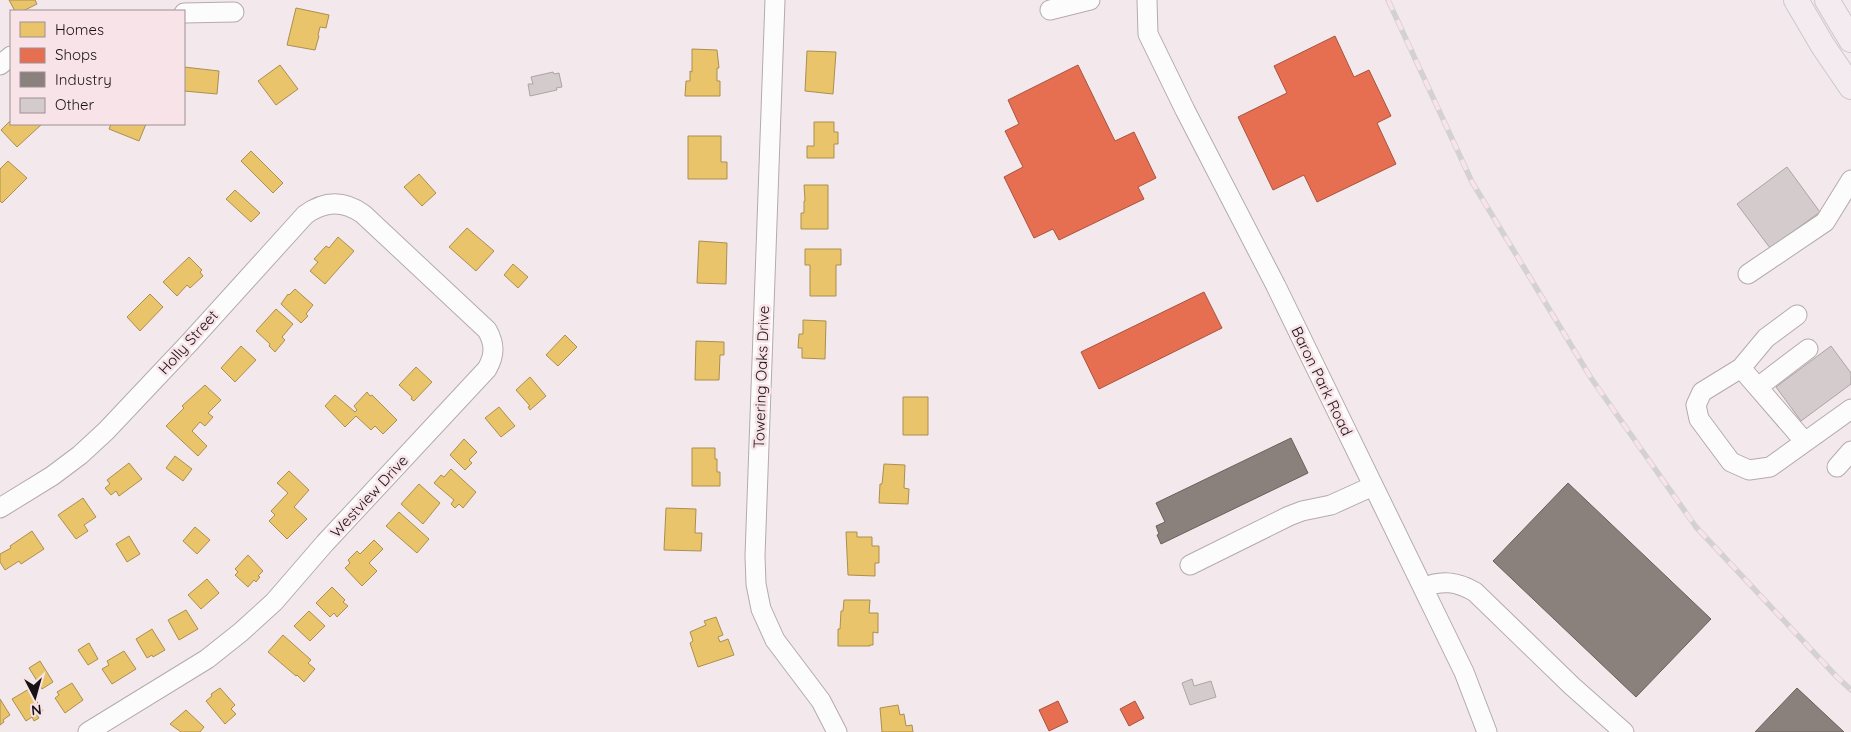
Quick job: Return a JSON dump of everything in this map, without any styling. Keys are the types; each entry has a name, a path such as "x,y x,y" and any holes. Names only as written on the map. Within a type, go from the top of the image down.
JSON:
{"main road":[{"path":"1796,0 1823,46 1851,87"},
{"path":"1827,0 1851,40"}],"street":[{"name":"Towering Oaks Drive","path":"775,0 755,556 756,584 761,609 775,640 821,701 837,732"},
{"path":"1050,10 1090,0"},
{"name":"Baron Park Road","path":"1147,0 1148,34 1276,286 1464,672 1487,732"},
{"path":"185,14 234,12"},
{"path":"0,65 10,57"},
{"path":"1748,274 1825,222 1851,180"},
{"name":"Holly Street","path":"0,508 52,476 80,455 106,431 190,342 305,214 322,205 344,204 355,208 375,225"},
{"name":"Westview Drive","path":"88,732 207,658 241,632 267,608 487,369 492,360 493,344 487,330 375,225"},
{"path":"1797,315 1766,338 1742,368 1702,392 1696,404 1699,418 1731,462 1749,470 1770,467 1851,409"},
{"path":"1758,386 1808,349"},
{"path":"1742,368 1805,442"},
{"path":"1838,467 1851,451"},
{"path":"1190,564 1289,516 1302,511 1331,505 1373,486"},
{"path":"1423,588 1444,582 1464,585 1475,592 1572,686 1624,732"}],"building: Homes":[{"path":"9,0 35,0 37,4 25,10 14,10"},
{"path":"296,8 329,15 326,28 320,27 315,50 287,45"},
{"path":"692,49 717,50 719,68 717,68 717,81 720,81 720,96 685,96 686,81 690,81 690,71 692,72"},
{"path":"807,51 836,52 833,94 805,91"},
{"path":"280,65 298,89 276,105 258,81"},
{"path":"185,67 219,71 217,94 185,91"},
{"path":"10,121 10,125 41,125 17,147 1,130"},
{"path":"814,122 834,122 834,132 838,132 838,144 834,144 834,158 807,158 807,146 814,146"},
{"path":"111,125 146,125 139,141 109,129"},
{"path":"688,136 721,136 721,162 727,162 727,179 688,179"},
{"path":"251,151 283,183 273,193 241,161"},
{"path":"8,161 27,178 2,203 0,201 0,169"},
{"path":"419,174 436,193 422,206 404,187"},
{"path":"804,185 828,185 828,229 801,229 801,213 804,213 805,201"},
{"path":"235,190 260,213 251,222 226,199"},
{"path":"467,228 494,251 476,271 449,247"},
{"path":"338,237 354,251 325,284 310,271 318,262 314,259 326,246 329,248"},
{"path":"699,241 727,243 726,284 697,283"},
{"path":"805,249 841,249 841,265 836,265 836,296 810,296 810,265 805,265"},
{"path":"189,257 202,270 200,272 203,276 190,288 187,285 177,296 163,282"},
{"path":"513,264 528,277 518,288 504,275"},
{"path":"295,289 313,305 306,314 308,316 301,323 281,304 288,294"},
{"path":"150,294 163,307 140,331 127,317"},
{"path":"276,309 293,324 282,337 285,340 275,352 269,346 270,344 256,331"},
{"path":"803,320 826,321 825,359 802,358 802,348 798,348 799,334 803,334"},
{"path":"565,335 577,347 558,366 546,355"},
{"path":"696,341 724,342 724,355 720,355 719,380 695,380"},
{"path":"241,346 256,360 235,382 221,368"},
{"path":"416,367 432,382 414,401 399,385"},
{"path":"530,377 546,396 530,410 528,407 530,406 516,390"},
{"path":"205,385 221,400 208,413 213,417 205,426 200,422 192,431 207,446 198,456 166,426 184,408 182,406"},
{"path":"367,392 397,420 383,434 375,426 371,430 356,416 345,427 325,406 335,395 355,412 357,410 354,406"},
{"path":"903,397 928,397 928,435 903,435"},
{"path":"499,407 515,426 501,437 485,418"},
{"path":"464,439 477,452 469,460 472,463 465,470 450,455"},
{"path":"692,448 715,448 717,472 720,472 720,486 692,486"},
{"path":"175,456 192,469 183,481 166,468"},
{"path":"129,463 142,479 119,496 116,491 111,495 105,488 110,484 107,480"},
{"path":"884,464 905,465 904,488 909,489 908,504 879,503"},
{"path":"451,469 476,492 463,508 459,504 455,508 451,504 454,500 434,483 441,475 444,477"},
{"path":"289,471 309,490 294,507 307,519 287,539 269,521 275,515 271,511 288,493 277,483"},
{"path":"419,484 440,503 423,524 401,504"},
{"path":"83,498 96,517 84,525 88,531 76,539 58,515"},
{"path":"666,508 696,509 695,533 702,533 701,551 664,550"},
{"path":"399,512 429,539 417,553 386,526"},
{"path":"195,527 210,540 197,554 183,541"},
{"path":"32,531 44,549 21,564 19,561 5,570 0,562 0,554 11,548 10,546"},
{"path":"846,532 857,532 857,537 872,537 872,546 879,546 879,563 875,563 875,576 848,575"},
{"path":"129,536 140,554 127,562 116,544"},
{"path":"374,540 383,549 369,563 377,571 362,586 345,568 350,563 348,560 357,551 360,554"},
{"path":"248,555 263,571 258,576 260,577 256,582 254,580 248,587 235,575 238,572 235,569"},
{"path":"207,579 219,593 201,609 188,595"},
{"path":"332,587 345,600 343,602 348,606 337,617 334,613 330,617 316,603"},
{"path":"844,600 870,600 869,613 878,613 878,633 873,632 873,645 838,646 838,629 840,629"},
{"path":"186,610 198,629 179,640 168,620"},
{"path":"309,611 325,626 310,641 294,626"},
{"path":"716,617 723,635 718,637 720,642 728,639 734,655 698,667 690,643 693,641 690,632 706,625 704,621"},
{"path":"152,629 165,650 153,657 152,655 147,658 136,639"},
{"path":"283,635 311,660 308,663 315,669 304,682 268,652"},
{"path":"89,643 98,659 88,665 78,650"},
{"path":"124,651 136,669 112,684 102,669 109,665 107,661"},
{"path":"40,661 53,682 42,689 29,668"},
{"path":"72,683 83,700 65,713 55,698 59,695 57,692"},
{"path":"220,688 235,705 231,709 236,714 225,724 206,701 212,696 211,694"},
{"path":"29,689 43,711 37,715 39,718 34,721 32,717 26,721 12,699"},
{"path":"0,699 10,715 0,725"},
{"path":"898,705 900,715 904,714 906,726 912,725 913,732 882,732 880,708"},
{"path":"186,710 204,727 200,732 181,732 170,724"}],"building: Shops":[{"path":"1335,36 1354,77 1369,70 1391,116 1377,123 1396,164 1317,202 1304,175 1273,190 1238,117 1287,93 1274,66"},
{"path":"1078,65 1115,141 1134,132 1156,178 1138,187 1144,199 1059,240 1053,229 1034,238 1004,177 1023,167 1005,131 1019,124 1008,100"},
{"path":"1204,292 1222,328 1099,389 1081,352"},
{"path":"1058,701 1068,722 1049,731 1039,710"},
{"path":"1135,701 1144,718 1129,726 1120,709"}],"building: Industry":[{"path":"1291,438 1308,473 1161,544 1156,526 1165,522 1156,503"},
{"path":"1568,483 1711,619 1636,697 1493,561"},
{"path":"1797,688 1844,732 1755,732"}],"building: Other":[{"path":"553,72 554,74 559,73 562,87 556,88 557,90 530,96 528,84 533,84 531,77"},
{"path":"1787,167 1820,212 1770,248 1737,204"},
{"path":"1831,346 1851,373 1851,384 1801,421 1776,387"},
{"path":"1192,679 1194,686 1211,681 1216,697 1190,705 1182,683"}],"railway":[{"path":"1388,0 1472,182 1591,378 1696,527 1851,690"}]}
